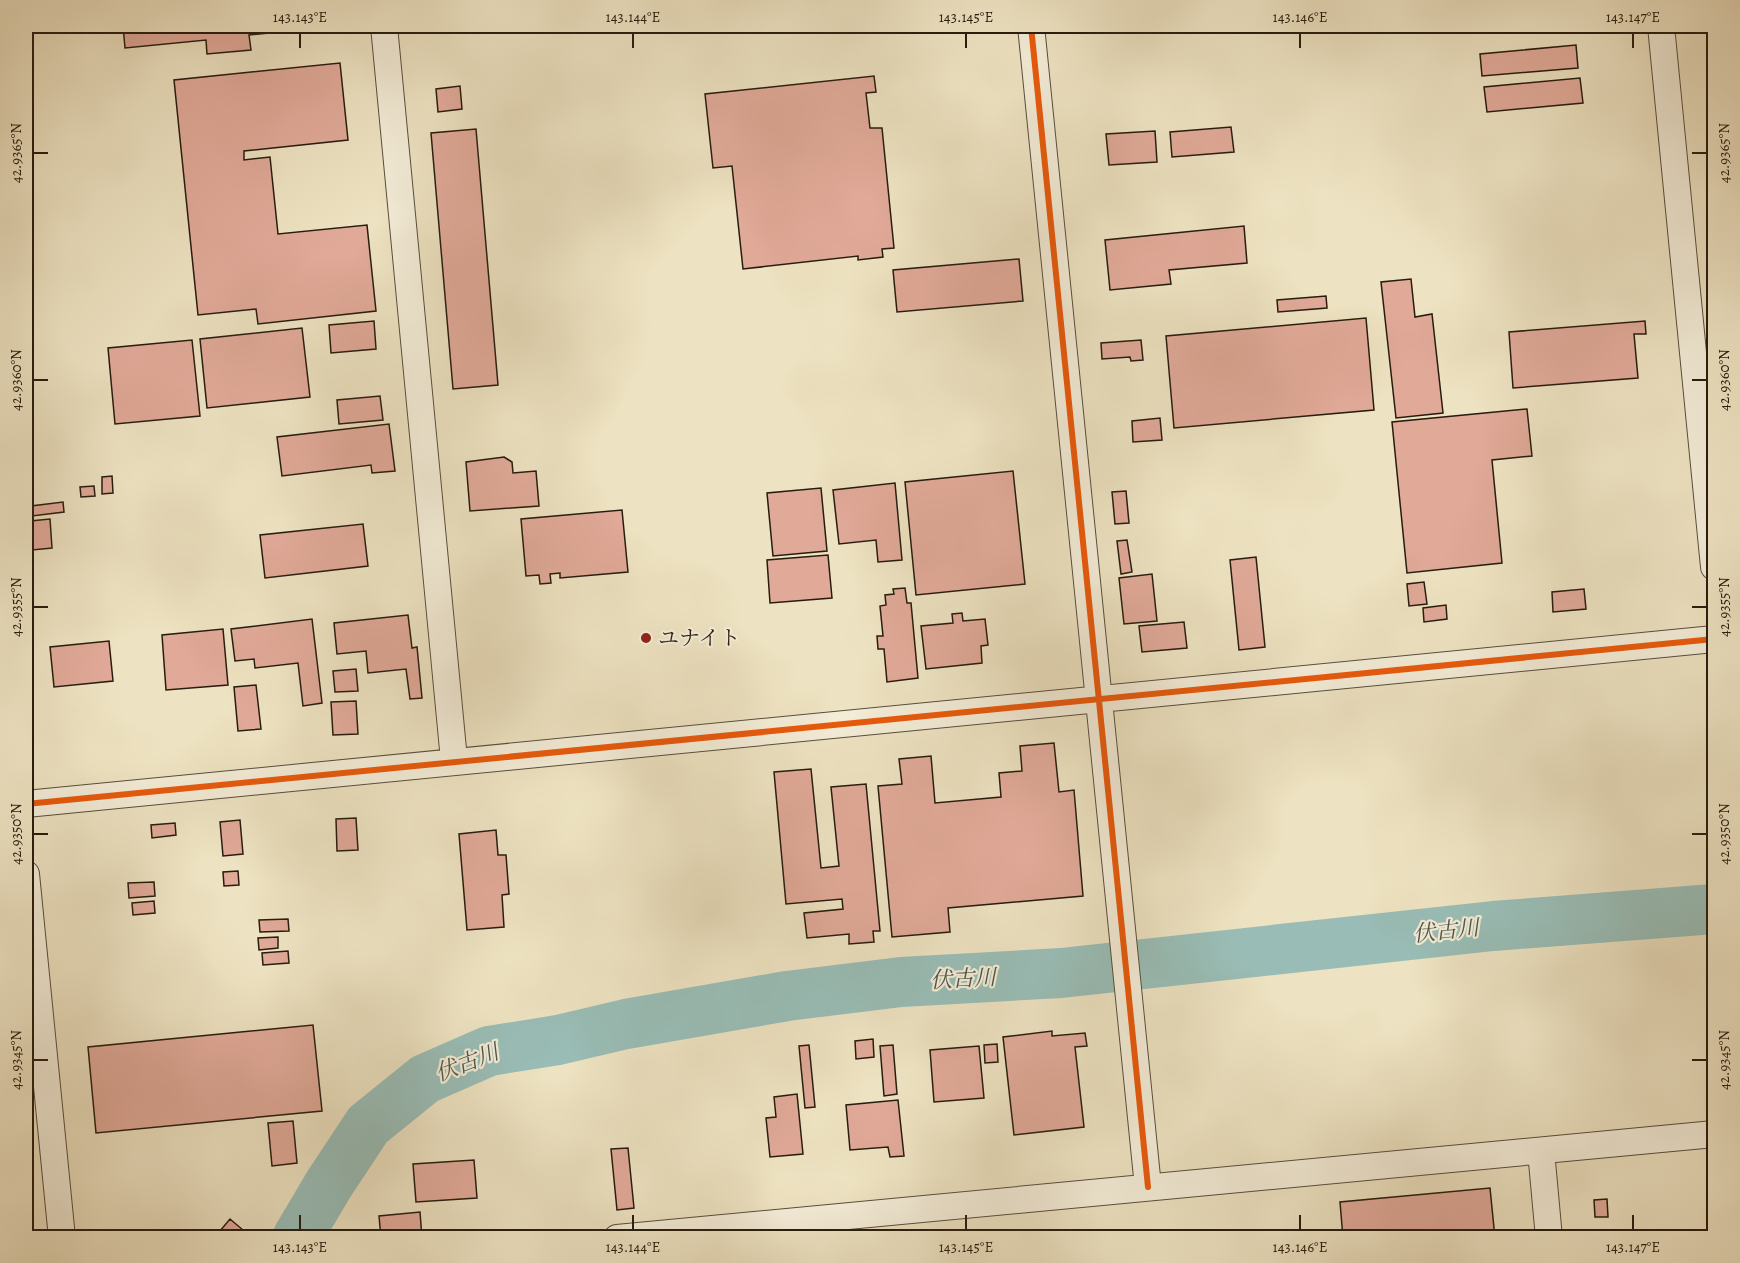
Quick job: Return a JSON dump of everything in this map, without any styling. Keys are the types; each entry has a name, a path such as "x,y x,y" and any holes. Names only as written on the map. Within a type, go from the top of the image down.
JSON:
{"street":[{"path":"384,26 454,760"},
{"path":"1031,26 1148,1187"},
{"path":"1661,26 1714,567"},
{"path":"26,804 454,760 1098,700 1714,639"},
{"path":"26,874 62,1238"},
{"path":"617,1238 1714,1134"},
{"path":"1541,1151 1549,1238"}],"building":[{"path":"123,26 310,26 310,29 249,35 251,50 207,54 206,40 125,48"},
{"path":"1576,45 1578,68 1482,76 1480,54"},
{"path":"340,63 348,140 244,151 244,160 270,157 278,234 367,225 376,311 258,324 256,309 198,315 174,80"},
{"path":"874,76 876,92 866,93 870,128 882,128 894,248 882,249 883,257 858,260 858,256 743,269 732,166 713,168 705,94"},
{"path":"1580,78 1583,103 1487,112 1484,87"},
{"path":"460,86 462,109 438,112 436,89"},
{"path":"1231,127 1234,152 1172,157 1170,132"},
{"path":"476,129 498,385 453,389 431,133"},
{"path":"1155,131 1157,162 1109,165 1106,134"},
{"path":"1244,226 1247,263 1169,270 1171,284 1110,290 1105,240"},
{"path":"1019,259 1023,301 897,312 893,270"},
{"path":"1411,279 1415,317 1432,314 1443,413 1396,418 1381,282"},
{"path":"1326,296 1327,308 1278,312 1277,300"},
{"path":"1366,318 1374,410 1174,428 1166,336"},
{"path":"374,321 376,349 331,353 329,325"},
{"path":"1645,321 1646,334 1634,334 1638,378 1513,388 1509,332"},
{"path":"302,328 310,397 207,408 200,339"},
{"path":"192,340 200,416 115,424 108,348"},
{"path":"1141,340 1143,360 1131,361 1130,357 1102,359 1101,343"},
{"path":"380,396 383,420 339,424 337,400"},
{"path":"1527,409 1532,456 1492,460 1502,563 1407,573 1392,422"},
{"path":"1160,418 1162,440 1133,442 1132,421"},
{"path":"389,424 395,471 372,473 371,465 282,476 277,437"},
{"path":"504,457 512,462 513,473 536,471 539,506 470,511 466,462"},
{"path":"1013,471 1025,584 916,595 905,482"},
{"path":"112,476 113,493 102,494 102,477"},
{"path":"895,483 902,560 878,562 876,540 839,544 833,490"},
{"path":"94,486 95,496 81,497 80,487"},
{"path":"821,488 827,551 773,556 767,493"},
{"path":"1126,491 1129,523 1115,524 1112,492"},
{"path":"63,502 64,512 32,516 31,506"},
{"path":"622,510 628,572 560,578 560,573 550,574 551,583 540,584 539,575 526,576 521,519"},
{"path":"50,519 52,548 32,550 30,521"},
{"path":"363,524 368,566 265,578 260,535"},
{"path":"1127,540 1132,572 1121,574 1117,541"},
{"path":"828,555 832,598 770,603 767,560"},
{"path":"1256,557 1265,647 1239,650 1230,560"},
{"path":"1152,574 1157,621 1124,624 1119,578"},
{"path":"1424,582 1427,604 1409,606 1407,584"},
{"path":"905,588 907,603 911,603 918,678 887,682 884,649 878,649 877,636 883,636 880,606 886,605 885,595 894,594 893,589"},
{"path":"1584,589 1586,609 1553,612 1552,592"},
{"path":"1446,605 1447,619 1424,622 1423,608"},
{"path":"962,613 963,621 985,619 988,645 981,646 982,663 926,669 921,626 953,623 952,614"},
{"path":"408,615 412,648 417,647 422,698 410,699 406,669 368,673 366,651 337,654 334,623"},
{"path":"312,619 322,703 303,706 298,663 255,668 254,659 235,661 231,629"},
{"path":"1184,622 1187,648 1142,652 1139,626"},
{"path":"223,629 228,685 166,690 162,635"},
{"path":"109,641 113,681 54,687 50,647"},
{"path":"356,669 358,691 335,692 333,671"},
{"path":"256,685 261,729 238,731 234,687"},
{"path":"356,701 358,734 333,735 331,702"},
{"path":"1054,743 1059,792 1074,790 1083,896 948,908 950,932 892,937 878,786 902,784 899,759 931,756 935,803 1001,797 999,773 1022,771 1020,746"},
{"path":"811,769 821,868 839,866 831,787 866,784 880,931 873,931 874,942 849,944 849,934 807,938 804,913 843,909 842,899 786,904 774,772"},
{"path":"356,818 358,850 337,851 336,819"},
{"path":"240,820 243,854 223,856 220,822"},
{"path":"175,823 176,835 152,838 151,825"},
{"path":"496,830 498,855 506,855 509,894 502,895 504,927 467,930 459,834"},
{"path":"238,871 239,885 224,886 223,872"},
{"path":"154,882 155,896 129,898 128,883"},
{"path":"154,901 155,913 133,915 132,903"},
{"path":"288,919 289,931 260,932 259,920"},
{"path":"278,937 278,948 259,950 258,938"},
{"path":"288,951 289,963 263,965 262,953"},
{"path":"313,1025 322,1111 96,1133 88,1047"},
{"path":"1052,1031 1052,1036 1085,1033 1087,1046 1075,1047 1084,1127 1014,1135 1003,1037"},
{"path":"873,1039 874,1057 856,1059 855,1041"},
{"path":"997,1044 998,1062 985,1063 984,1045"},
{"path":"809,1045 815,1107 805,1108 799,1046"},
{"path":"893,1045 897,1094 884,1096 880,1046"},
{"path":"979,1046 984,1098 934,1102 930,1050"},
{"path":"797,1094 803,1154 770,1157 766,1118 776,1117 774,1097"},
{"path":"898,1100 904,1156 890,1157 888,1147 850,1150 846,1105"},
{"path":"293,1121 297,1163 272,1166 268,1123"},
{"path":"628,1148 634,1208 617,1210 611,1149"},
{"path":"474,1160 477,1198 416,1202 413,1164"},
{"path":"1490,1188 1495,1238 1343,1238 1340,1202"},
{"path":"1607,1199 1608,1217 1595,1217 1594,1200"},
{"path":"420,1212 422,1238 381,1238 379,1216"},
{"path":"230,1219 243,1230 237,1238 214,1238"}],"waterway":[{"name":"伏古川","path":"297,1238 368,1125 425,1079 489,1051 787,996 901,982 1061,973 1493,926 1714,909"}],"cycle path":[{"path":"1031,26 1148,1187"},
{"path":"26,804 1714,639"}],"place":[{"name":"ユナイト","path":"646,638"}]}
